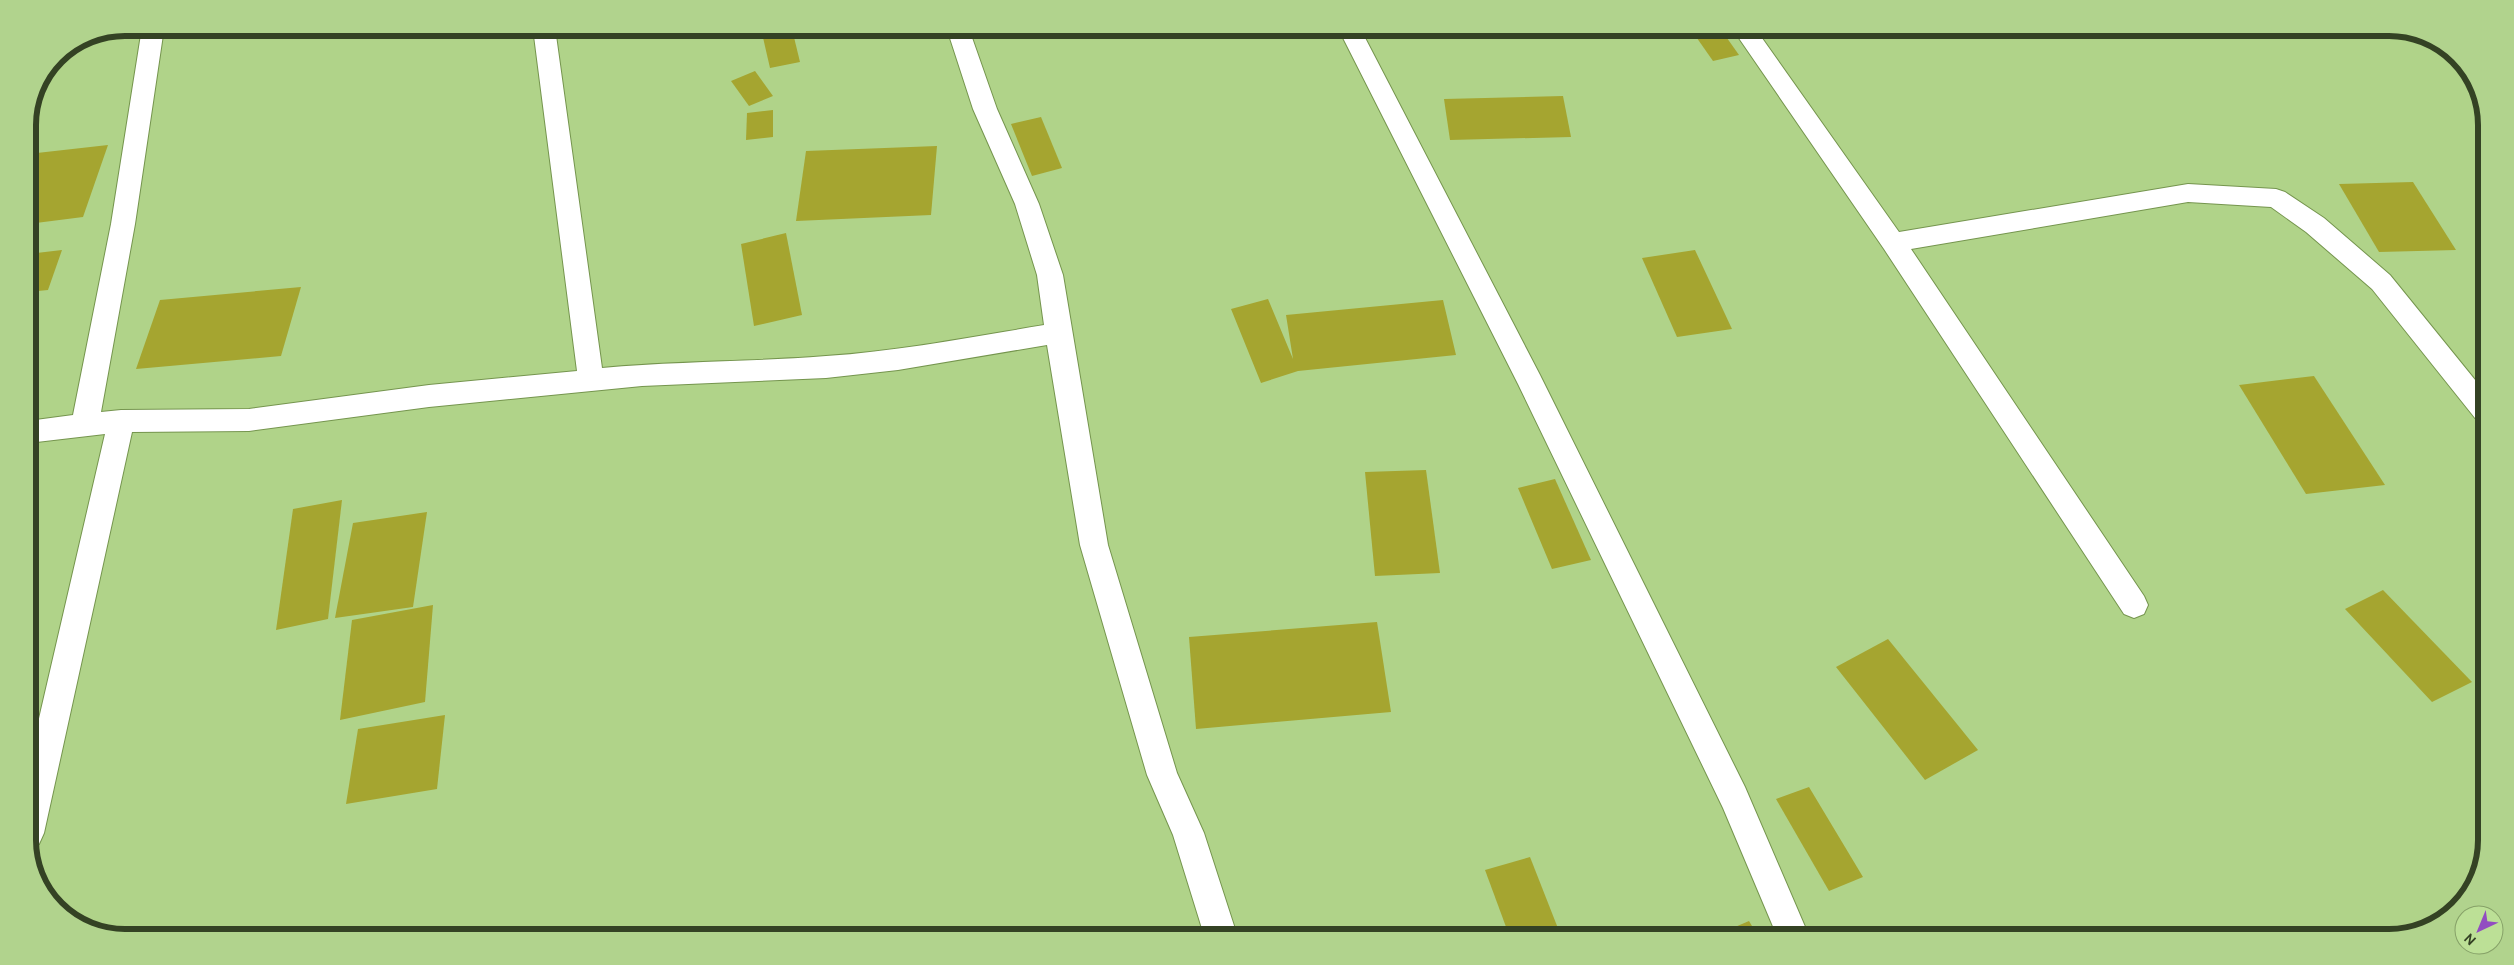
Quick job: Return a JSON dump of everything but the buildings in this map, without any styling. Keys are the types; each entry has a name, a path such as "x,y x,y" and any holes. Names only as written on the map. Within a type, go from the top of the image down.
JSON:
{"street":[{"path":"85,425 122,224 152,36"},
{"path":"545,36 591,380"},
{"path":"960,36 985,109 1026,204 1050,275 1094,545 1162,775 1188,833 1218,929"},
{"path":"1353,36 1531,383 1626,577 1734,798 1790,929"},
{"path":"1749,36 1893,242 2134,605"},
{"path":"1893,242 2188,193 2276,198 2315,225 2381,282 2478,403"},
{"path":"36,431 121,421 249,420 429,396 642,375 835,366 898,359 1058,333"},
{"path":"36,798 121,421"}]}
